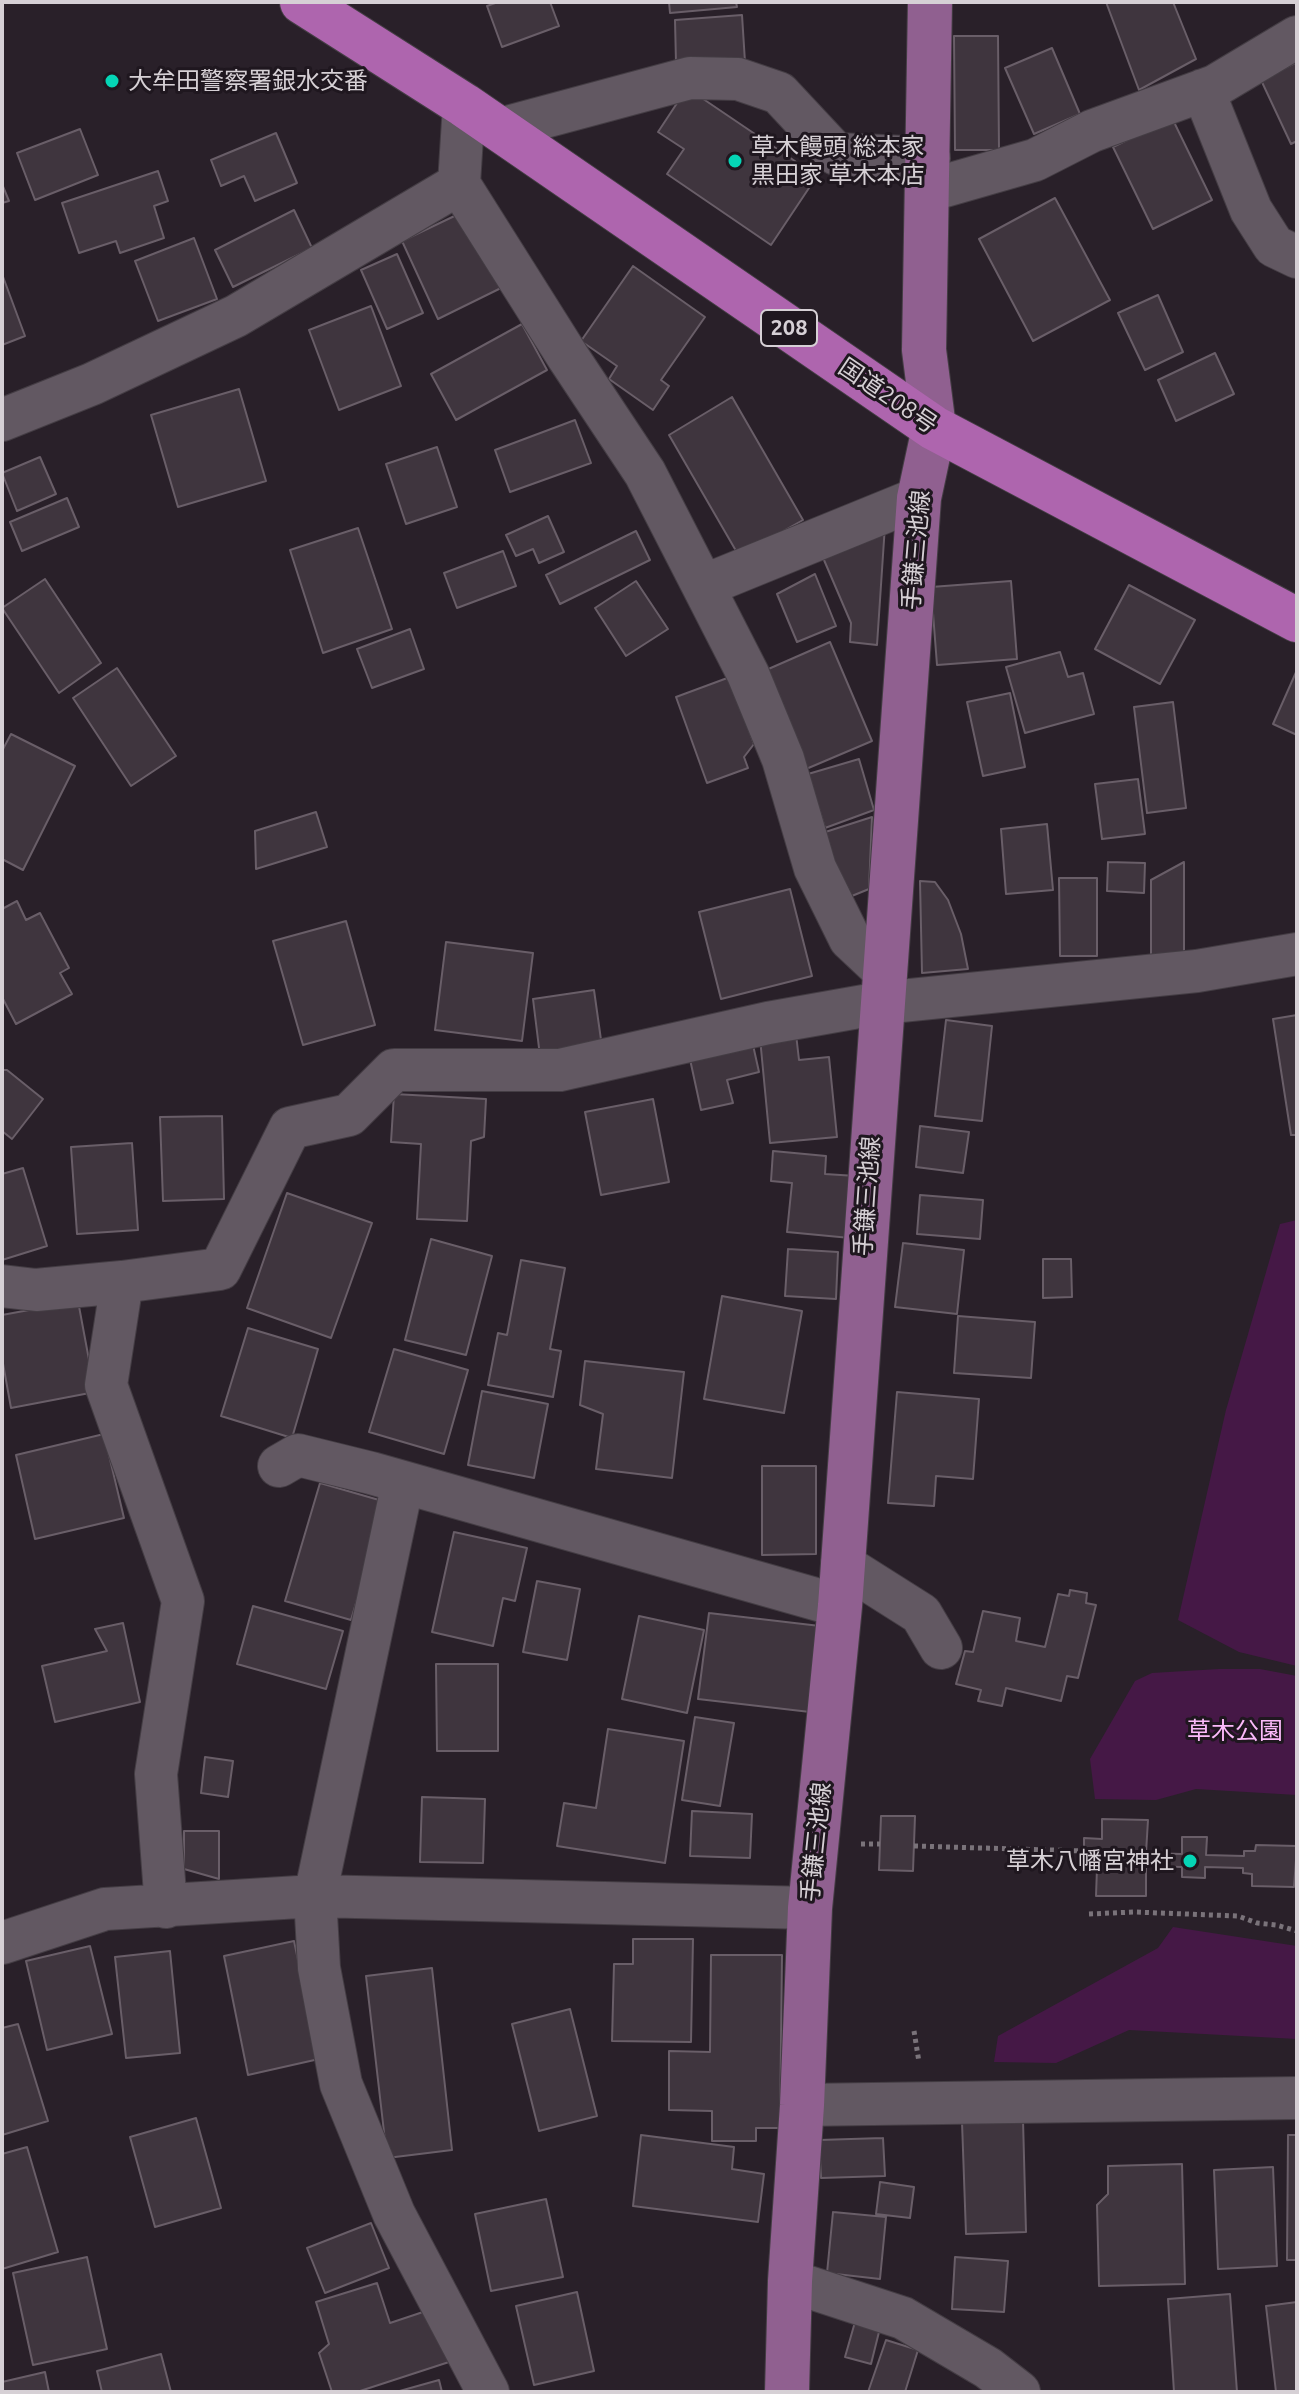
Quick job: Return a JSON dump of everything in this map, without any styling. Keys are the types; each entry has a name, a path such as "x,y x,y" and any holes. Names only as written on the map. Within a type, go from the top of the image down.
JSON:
{"highway":[{"name":"国道208号","path":"311,5 500,129 934,428 1297,620"}],"main road":[{"name":"手鎌三池線","path":"787,2392 810,1908 841,1585 919,498 934,428 924,350 930,2"}],"street":[{"path":"500,129 690,78 738,79 779,93 836,154 928,175 1035,160 1092,131 1215,86 1297,37"},
{"path":"1203,90 1251,210 1274,246 1297,257"},
{"path":"464,105 459,184 645,473 748,674 783,759 815,868 850,939 882,987"},
{"path":"2,420 92,384 236,316 459,184"},
{"path":"703,586 919,498"},
{"path":"2,1286 36,1290 220,1269 290,1128 349,1115 394,1070 560,1070 768,1023 882,987 1197,971 1297,954"},
{"path":"122,1282 106,1385 183,1601 156,1774 166,1907"},
{"path":"279,1466 298,1455 841,1585 921,1614 941,1648"},
{"path":"403,1482 315,1896 319,1968 341,2084 394,2214 488,2392"},
{"path":"2,1943 105,1909 315,1896 810,1908"},
{"path":"802,2105 1297,2098"},
{"path":"790,2281 903,2318 988,2368 1019,2392"}],"path":[{"path":"914,1846 1084,1851"},
{"path":"1089,1914 1134,1912 1238,1916 1297,1931"},
{"path":"914,2031 920,2068"}],"green space":[{"path":"1297,1220 1297,1666 1239,1652 1178,1620 1226,1410 1280,1224"},
{"name":"草木公園","path":"1260,1669 1297,1676 1297,1795 1196,1789 1156,1800 1095,1799 1090,1759 1135,1681 1152,1673"},
{"path":"1173,1927 1297,1946 1297,2039 1129,2030 1056,2063 994,2062 998,2036 1158,1948"}],"building":[{"path":"498,2 550,2 559,26 502,47 487,6"},
{"path":"669,2 736,2 737,7 670,13"},
{"path":"1106,2 1173,2 1196,59 1139,90"},
{"path":"742,15 745,62 676,63 675,20"},
{"path":"954,36 998,36 999,150 955,150"},
{"path":"1052,48 1080,114 1034,134 1005,68"},
{"path":"1297,62 1297,141 1291,144 1261,80"},
{"name":"草木饅頭 総本家 黒田家 草木本店","path":"687,88 817,176 771,245 667,174 684,149 658,132"},
{"path":"1172,118 1212,200 1153,229 1113,147"},
{"path":"80,129 98,175 35,200 17,153"},
{"path":"276,133 297,183 255,201 244,176 221,186 211,160"},
{"path":"158,171 168,201 154,206 164,238 120,253 116,241 79,253 62,203"},
{"path":"2,184 9,201 2,203"},
{"path":"1055,198 1110,300 1033,341 979,239"},
{"path":"294,210 312,248 233,287 215,250"},
{"path":"465,211 501,288 438,319 402,241"},
{"path":"194,238 217,299 158,321 135,261"},
{"path":"397,254 423,313 387,329 361,270"},
{"path":"633,266 705,317 661,380 669,386 653,410 609,379 617,366 581,341"},
{"path":"2,274 25,336 2,345"},
{"path":"1158,295 1183,352 1145,370 1118,313"},
{"path":"371,306 401,386 339,410 309,330"},
{"path":"522,324 547,370 456,420 431,374"},
{"path":"1215,353 1234,394 1176,421 1158,380"},
{"path":"239,389 266,481 178,507 151,415"},
{"path":"732,397 803,520 739,556 669,435"},
{"path":"575,420 591,463 510,492 495,450"},
{"path":"437,447 457,507 406,524 386,464"},
{"path":"40,457 56,494 17,511 2,473"},
{"path":"67,498 79,527 22,551 10,522"},
{"path":"548,516 564,552 539,563 533,549 516,556 506,535"},
{"path":"885,525 877,645 850,642 851,623 821,553"},
{"path":"358,528 392,629 323,653 290,550"},
{"path":"636,531 650,560 560,604 546,575"},
{"path":"503,551 516,586 457,608 444,573"},
{"path":"815,574 836,626 797,642 777,594"},
{"path":"45,579 101,663 59,693 2,608"},
{"path":"636,581 668,629 626,656 595,608"},
{"path":"1011,581 1017,659 937,665 931,587"},
{"path":"1129,585 1195,620 1160,684 1095,649"},
{"path":"410,629 424,669 372,688 357,649"},
{"path":"830,642 872,741 799,772 757,674"},
{"path":"1060,652 1068,677 1083,673 1094,714 1025,733 1006,667"},
{"path":"117,668 176,756 131,786 73,698"},
{"path":"1297,670 1297,735 1273,724"},
{"path":"730,677 754,744 744,757 748,768 707,783 676,697"},
{"path":"1010,693 1025,767 983,776 967,702"},
{"path":"1173,702 1186,808 1147,813 1134,707"},
{"path":"11,734 75,766 23,870 2,859 2,751"},
{"path":"859,759 874,810 825,828 808,774"},
{"path":"1138,779 1145,834 1102,839 1095,784"},
{"path":"316,812 327,847 256,869 255,831"},
{"path":"872,817 869,889 842,900 816,835"},
{"path":"1047,824 1053,890 1006,894 1001,829"},
{"path":"1108,862 1145,863 1144,893 1107,891"},
{"path":"1184,862 1184,960 1151,960 1151,880"},
{"path":"1059,878 1097,878 1097,956 1060,956"},
{"path":"920,881 935,882 948,900 961,934 968,969 922,973"},
{"path":"790,889 812,976 721,999 699,912"},
{"path":"17,901 26,920 40,913 69,968 60,973 72,994 16,1024 2,997 2,909"},
{"path":"346,921 375,1025 303,1045 273,941"},
{"path":"446,942 533,953 522,1041 435,1030"},
{"path":"594,990 602,1047 540,1056 533,999"},
{"path":"1297,1015 1297,1135 1291,1135 1273,1019"},
{"path":"946,1020 992,1026 982,1121 935,1116"},
{"path":"796,1034 799,1060 829,1057 837,1137 770,1143 760,1038"},
{"path":"751,1036 759,1072 727,1080 733,1103 701,1110 688,1050"},
{"path":"2,1070 7,1070 43,1099 12,1139 2,1131"},
{"path":"394,1094 486,1099 484,1137 471,1141 467,1221 417,1219 421,1144 391,1142"},
{"path":"653,1099 669,1182 601,1195 585,1112"},
{"path":"222,1116 224,1199 163,1201 160,1117"},
{"path":"920,1126 969,1132 963,1173 916,1167"},
{"path":"132,1143 138,1230 77,1234 71,1147"},
{"path":"773,1151 826,1156 825,1174 856,1176 850,1238 787,1232 792,1183 771,1181"},
{"path":"23,1168 47,1246 2,1260 2,1174"},
{"path":"287,1193 372,1223 331,1338 247,1308"},
{"path":"920,1195 983,1200 980,1239 917,1234"},
{"path":"431,1239 492,1256 466,1355 405,1340"},
{"path":"903,1243 964,1250 957,1314 895,1307"},
{"path":"788,1249 838,1252 836,1299 785,1296"},
{"path":"1043,1259 1071,1259 1072,1297 1043,1298"},
{"path":"521,1260 565,1268 550,1349 561,1351 553,1397 488,1385 498,1333 507,1335"},
{"path":"722,1296 802,1311 784,1413 704,1399"},
{"path":"78,1301 95,1392 11,1408 2,1358 2,1315"},
{"path":"958,1316 1035,1322 1031,1378 954,1373"},
{"path":"248,1328 318,1349 292,1438 221,1416"},
{"path":"394,1349 468,1370 444,1454 369,1432"},
{"path":"585,1361 684,1372 672,1478 596,1469 603,1414 580,1405"},
{"path":"482,1391 548,1404 534,1478 468,1465"},
{"path":"897,1392 979,1399 973,1479 936,1476 934,1506 888,1503"},
{"path":"104,1434 124,1518 35,1539 16,1455"},
{"path":"762,1466 816,1466 816,1554 762,1555"},
{"path":"320,1483 386,1502 351,1620 285,1601"},
{"path":"454,1532 527,1548 515,1601 503,1598 493,1646 432,1632"},
{"path":"537,1581 580,1589 567,1660 523,1652"},
{"path":"1070,1590 1087,1593 1086,1603 1096,1605 1078,1678 1067,1676 1061,1701 1006,1688 1002,1706 978,1701 981,1690 956,1684 965,1651 973,1652 983,1611 1020,1618 1016,1641 1045,1647 1058,1594 1069,1596"},
{"path":"253,1606 343,1631 326,1689 237,1664"},
{"path":"709,1613 820,1626 810,1712 698,1699"},
{"path":"639,1616 704,1630 687,1713 622,1699"},
{"path":"123,1623 140,1702 55,1722 42,1666 107,1651 95,1629"},
{"path":"436,1664 498,1664 498,1751 437,1751"},
{"path":"695,1717 734,1723 720,1806 682,1800"},
{"path":"608,1729 684,1741 665,1863 557,1846 564,1803 596,1808"},
{"path":"205,1757 233,1761 228,1797 201,1793"},
{"path":"422,1797 485,1799 483,1863 420,1862"},
{"path":"692,1811 752,1814 750,1858 690,1856"},
{"path":"881,1816 915,1816 913,1871 879,1870"},
{"name":"草木八幡宮神社","path":"1102,1819 1148,1820 1146,1853 1182,1854 1182,1837 1207,1837 1206,1855 1244,1856 1244,1851 1255,1851 1256,1845 1297,1846 1294,1887 1252,1886 1252,1874 1243,1873 1243,1868 1205,1867 1205,1878 1182,1877 1182,1867 1146,1866 1146,1896 1096,1896 1097,1868 1084,1868 1084,1838 1102,1839"},
{"path":"184,1831 219,1831 219,1879 184,1869"},
{"path":"633,1939 693,1939 691,2042 612,2041 614,1964 633,1964"},
{"path":"294,1941 319,2059 248,2075 224,1956"},
{"path":"90,1946 112,2034 47,2050 26,1961"},
{"path":"170,1951 180,2053 126,2058 115,1957"},
{"path":"711,1955 782,1955 780,2128 756,2128 756,2141 712,2141 712,2111 669,2110 669,2051 710,2052"},
{"path":"432,1968 452,2150 387,2158 366,1976"},
{"path":"570,2009 597,2116 539,2131 512,2024"},
{"path":"18,2024 48,2121 2,2135 2,2028"},
{"path":"196,2118 221,2208 155,2227 130,2137"},
{"path":"1023,2120 1026,2232 966,2234 962,2122"},
{"path":"641,2135 734,2147 732,2169 764,2174 758,2222 633,2206"},
{"path":"1288,2135 1297,2135 1297,2260 1287,2260"},
{"path":"883,2138 885,2176 821,2178 819,2140"},
{"path":"27,2147 58,2252 2,2269 2,2154"},
{"path":"1182,2164 1185,2284 1099,2286 1097,2205 1108,2194 1108,2166"},
{"path":"1273,2167 1277,2266 1218,2269 1214,2170"},
{"path":"880,2182 914,2187 910,2218 876,2214"},
{"path":"546,2199 563,2277 491,2291 475,2214"},
{"path":"833,2212 886,2217 880,2279 827,2273"},
{"path":"371,2223 389,2268 325,2293 307,2248"},
{"path":"87,2257 107,2349 33,2365 13,2273"},
{"path":"955,2257 1008,2261 1004,2312 952,2309"},
{"path":"377,2283 390,2323 432,2309 449,2362 357,2392 332,2392 319,2353 329,2344 316,2302"},
{"path":"577,2292 594,2371 534,2385 516,2306"},
{"path":"1230,2294 1237,2392 1174,2392 1168,2299"},
{"path":"1297,2302 1297,2392 1276,2392 1266,2306"},
{"path":"855,2322 880,2328 871,2364 845,2357"},
{"path":"886,2340 918,2350 905,2392 868,2392"},
{"path":"161,2354 171,2392 102,2392 97,2371"},
{"path":"45,2372 49,2392 2,2392 2,2382"},
{"path":"439,2380 442,2392 396,2392"}],"place":[{"name":"大牟田警察署銀水交番","path":"112,81"},
{"name":"草木饅頭 総本家 黒田家 草木本店","path":"735,161"},
{"name":"草木八幡宮神社","path":"1190,1861"}]}
